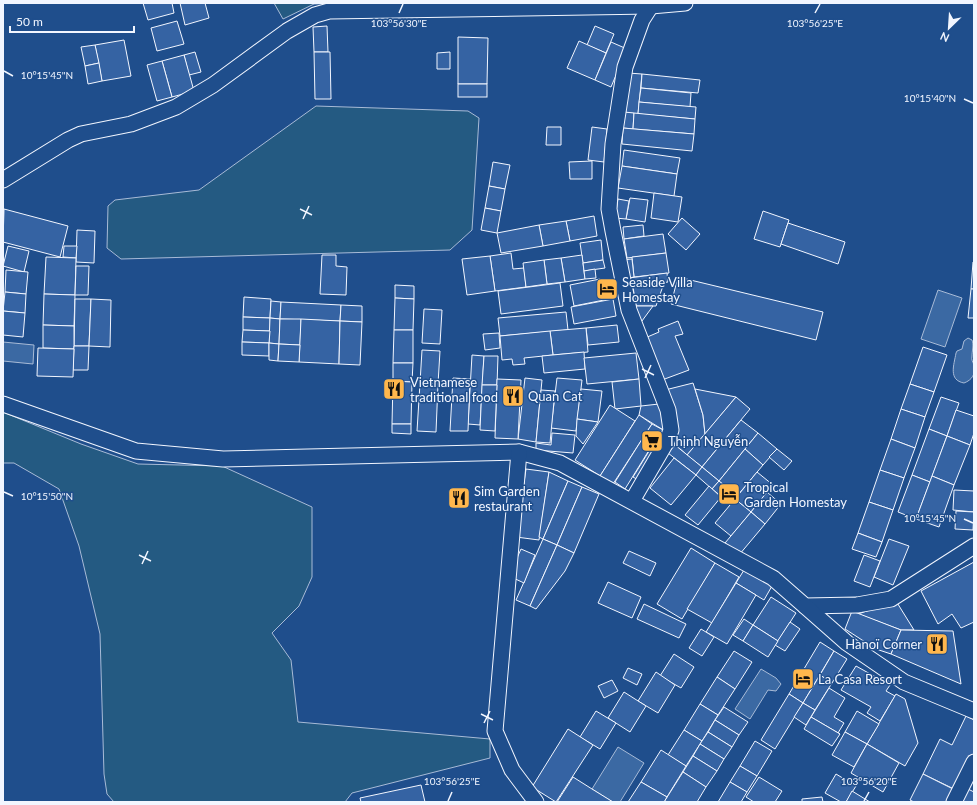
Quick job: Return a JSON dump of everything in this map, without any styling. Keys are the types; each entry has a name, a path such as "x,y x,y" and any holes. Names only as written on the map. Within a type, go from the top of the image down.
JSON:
{"street":[{"path":"3,180 68,140 81,134 131,124 176,106 213,84 287,31 315,15 322,13 337,11 651,6 685,3"},
{"path":"632,502 667,441 671,430 668,410 629,310 612,231 609,208 613,144 625,67 642,20 651,6"},
{"path":"3,404 136,450 223,459 519,452 560,463 773,578 847,643 904,682 974,711"},
{"path":"519,452 495,731 512,770 536,802"},
{"path":"805,606 857,605 891,599 974,546"},
{"path":"954,802 974,762"}],"shaded area":[{"path":"274,3 339,3 314,4 283,19"},
{"path":"316,106 468,111 479,118 472,230 450,250 121,259 107,248 108,206 115,200 199,190"},
{"path":"938,290 962,298 945,347 921,339"},
{"path":"968,338 973,342 972,359 974,374 964,383 956,379 953,367 957,351 962,349 964,341"},
{"path":"3,342 34,345 33,364 3,361"},
{"path":"3,412 81,444 138,464 222,466 312,507 312,577 299,606 272,633 291,660 298,722 490,739 490,758 352,793 345,802 114,802 107,794 104,774 100,634 79,546 59,489 14,463 3,463"},
{"path":"761,669 776,678 781,684 776,691 768,690 750,719 735,709"},
{"path":"618,747 644,763 620,802 613,802 592,789"}],"building":[{"path":"143,3 172,3 174,13 148,20"},
{"path":"180,3 205,3 209,18 185,25"},
{"path":"177,21 184,44 157,51 151,28"},
{"path":"327,26 328,52 314,52 313,27"},
{"path":"595,26 614,34 606,53 587,45"},
{"path":"458,37 488,38 487,84 458,84"},
{"path":"124,40 131,76 102,81 95,45"},
{"path":"579,41 606,53 595,80 567,68"},
{"path":"611,42 627,49 611,87 595,80"},
{"path":"95,45 99,63 85,66 81,47"},
{"path":"195,52 201,72 189,75 184,55"},
{"path":"314,52 330,52 331,99 315,99"},
{"path":"450,52 450,69 437,69 437,53"},
{"path":"184,55 194,91 172,97 162,61"},
{"path":"162,61 172,97 157,101 147,65"},
{"path":"99,63 102,81 88,84 85,66"},
{"path":"628,73 642,74 638,114 624,112"},
{"path":"642,74 700,80 698,93 641,88"},
{"path":"458,84 487,84 487,97 458,97"},
{"path":"641,88 691,93 690,107 639,102"},
{"path":"639,102 696,107 695,119 638,114"},
{"path":"624,112 634,113 633,129 623,128"},
{"path":"634,113 695,119 694,134 633,129"},
{"path":"547,127 561,127 561,145 546,145"},
{"path":"592,127 607,129 604,162 588,160"},
{"path":"623,128 694,134 692,151 622,144"},
{"path":"624,150 680,158 677,174 622,166"},
{"path":"592,161 592,179 570,179 569,162"},
{"path":"493,162 510,165 505,189 489,186"},
{"path":"622,166 677,174 674,196 618,188"},
{"path":"489,186 505,189 501,211 485,208"},
{"path":"654,193 682,197 678,222 651,218"},
{"path":"630,198 648,200 645,222 626,219"},
{"path":"618,199 629,201 626,219 615,218"},
{"path":"485,208 501,211 497,233 481,230"},
{"path":"4,209 68,226 60,257 3,242"},
{"path":"763,211 789,220 780,247 754,239"},
{"path":"594,216 597,236 570,241 566,221"},
{"path":"682,218 700,234 686,250 668,234"},
{"path":"566,221 570,241 543,246 539,225"},
{"path":"788,223 845,242 838,264 781,244"},
{"path":"539,225 543,246 501,253 497,233"},
{"path":"643,225 644,236 624,239 623,227"},
{"path":"77,230 95,231 94,263 76,262"},
{"path":"663,234 666,253 627,258 624,239"},
{"path":"601,240 603,260 583,263 580,243"},
{"path":"8,246 29,251 24,272 3,266"},
{"path":"64,246 77,246 76,258 63,257"},
{"path":"511,253 513,269 524,268 526,287 495,291 490,256"},
{"path":"666,253 669,273 634,277 632,257"},
{"path":"322,255 336,255 336,266 347,267 346,295 320,294"},
{"path":"582,255 585,279 565,282 561,258"},
{"path":"490,256 495,291 467,295 462,259"},
{"path":"46,257 76,258 75,295 44,294"},
{"path":"561,258 565,282 547,284 544,260"},
{"path":"632,259 634,277 624,279 621,260"},
{"path":"544,260 547,284 526,287 523,263"},
{"path":"603,260 605,268 584,271 583,263"},
{"path":"973,262 974,289 971,289"},
{"path":"76,266 89,266 88,295 75,295"},
{"path":"595,269 596,278 585,279 584,271"},
{"path":"6,270 28,272 26,294 5,292"},
{"path":"667,273 668,282 630,287 629,278"},
{"path":"678,277 823,312 816,340 671,304"},
{"path":"600,279 604,300 574,306 570,285"},
{"path":"560,283 563,306 501,314 498,291"},
{"path":"664,283 656,306 636,306 633,287"},
{"path":"395,285 414,286 414,299 395,298"},
{"path":"971,289 974,289 974,318 968,318"},
{"path":"5,292 26,294 25,313 3,311"},
{"path":"44,294 75,295 74,326 43,325"},
{"path":"244,297 271,299 270,318 243,317"},
{"path":"395,298 414,299 413,330 394,330"},
{"path":"75,299 91,299 89,346 74,346"},
{"path":"91,299 111,300 110,347 89,346"},
{"path":"613,299 616,316 574,324 571,307"},
{"path":"271,301 281,302 280,319 270,318"},
{"path":"281,302 341,305 340,321 280,319"},
{"path":"341,305 362,306 362,322 340,321"},
{"path":"636,306 653,306 639,325"},
{"path":"424,309 442,310 440,344 422,343"},
{"path":"3,311 25,313 23,337 3,335"},
{"path":"566,312 568,330 500,336 498,318"},
{"path":"243,317 270,318 270,331 243,330"},
{"path":"270,318 280,319 279,344 269,343"},
{"path":"280,319 301,319 300,345 279,344"},
{"path":"301,319 340,321 339,364 299,362"},
{"path":"340,321 362,322 360,365 339,364"},
{"path":"678,321 683,334 675,336 689,370 662,380 645,338 659,332 658,329"},
{"path":"43,325 74,326 74,349 43,348"},
{"path":"617,325 619,342 588,345 586,328"},
{"path":"586,328 588,352 553,355 550,331"},
{"path":"243,330 270,331 269,343 242,342"},
{"path":"394,330 413,330 413,363 393,363"},
{"path":"550,331 553,355 524,358 525,364 513,365 512,359 502,360 500,336"},
{"path":"499,333 500,348 485,350 483,334"},
{"path":"242,342 269,343 269,356 242,355"},
{"path":"269,343 279,344 278,361 269,360"},
{"path":"279,344 300,345 299,362 278,361"},
{"path":"74,346 89,346 88,370 73,370"},
{"path":"923,347 947,355 934,392 910,384"},
{"path":"38,348 74,349 73,377 37,376"},
{"path":"422,350 440,351 438,384 420,383"},
{"path":"584,352 585,369 544,373 542,356"},
{"path":"636,353 639,379 587,384 584,358"},
{"path":"472,355 484,356 480,425 468,424"},
{"path":"484,356 498,356 497,385 482,385"},
{"path":"393,363 413,363 412,382 393,381"},
{"path":"453,378 470,379 468,431 450,431"},
{"path":"525,378 542,380 536,442 518,439"},
{"path":"557,378 582,380 576,431 551,428"},
{"path":"497,379 521,380 518,439 495,438"},
{"path":"639,379 641,406 615,409 612,382"},
{"path":"393,381 412,382 411,424 392,424"},
{"path":"420,383 438,384 436,432 417,431"},
{"path":"693,383 703,415 705,434 687,455 671,441 665,390"},
{"path":"910,384 934,392 925,417 901,409"},
{"path":"482,385 497,385 495,431 480,430"},
{"path":"581,389 602,391 598,422 577,419"},
{"path":"695,389 736,397 705,434 703,415"},
{"path":"541,390 555,391 550,443 536,442"},
{"path":"736,397 750,409 702,467 687,455"},
{"path":"941,397 959,403 947,436 929,429"},
{"path":"659,404 665,431 639,415 641,406"},
{"path":"610,405 635,421 600,476 575,460"},
{"path":"901,409 925,417 915,448 891,439"},
{"path":"956,410 974,416 974,433 970,445 947,436"},
{"path":"639,415 652,424 613,484 600,476"},
{"path":"577,419 598,422 583,444 576,436"},
{"path":"741,420 758,433 719,481 702,467"},
{"path":"392,424 411,424 411,434 392,433"},
{"path":"652,424 665,431 659,450 652,446 656,439 646,433"},
{"path":"929,429 947,436 930,482 912,475"},
{"path":"552,433 575,435 573,453 536,450 536,443 551,445"},
{"path":"646,433 656,439 625,489 615,482"},
{"path":"758,433 777,449 763,465 745,449"},
{"path":"947,436 970,445 954,485 932,476"},
{"path":"891,439 915,448 904,478 880,470"},
{"path":"675,445 702,467 696,475 668,453"},
{"path":"651,448 658,453 640,481 633,477"},
{"path":"745,449 763,465 737,496 719,481"},
{"path":"777,449 792,461 784,470 769,457"},
{"path":"674,458 696,475 671,505 650,488"},
{"path":"702,467 719,481 712,489 696,475"},
{"path":"526,469 549,472 539,540 516,537"},
{"path":"880,470 904,478 893,510 869,502"},
{"path":"549,472 568,481 543,539 539,537"},
{"path":"757,472 773,485 751,512 735,499"},
{"path":"912,475 930,482 916,519 898,512"},
{"path":"932,476 954,485 939,527 916,519"},
{"path":"568,481 582,487 557,545 543,539"},
{"path":"719,481 737,496 731,504 712,489"},
{"path":"709,486 721,497 698,525 685,515"},
{"path":"582,487 599,494 574,553 557,545"},
{"path":"954,490 974,491 974,512 953,510"},
{"path":"767,492 781,504 765,524 751,512"},
{"path":"735,499 751,512 731,536 715,523"},
{"path":"869,502 893,510 882,542 858,533"},
{"path":"956,511 974,512 973,530 955,529"},
{"path":"751,512 765,524 739,555 725,543"},
{"path":"858,533 882,542 876,557 852,549"},
{"path":"543,539 557,545 530,606 516,600"},
{"path":"889,539 909,546 893,585 874,577"},
{"path":"557,545 574,553 565,571 536,609 530,606"},
{"path":"691,548 715,563 682,619 657,604"},
{"path":"521,549 535,555 524,583 509,576"},
{"path":"629,551 656,563 650,576 623,563"},
{"path":"864,555 880,561 870,587 854,581"},
{"path":"974,562 974,622 961,628 952,614 938,624 921,591"},
{"path":"715,563 739,577 712,623 687,609"},
{"path":"744,570 772,586 764,600 736,583"},
{"path":"608,582 641,597 632,618 598,603"},
{"path":"736,583 756,595 727,644 706,632"},
{"path":"771,597 796,613 778,641 753,625"},
{"path":"896,601 914,630 901,630 858,614"},
{"path":"644,604 686,624 679,638 637,619"},
{"path":"852,611 901,630 891,654 876,649 845,629"},
{"path":"744,619 753,625 743,641 733,635"},
{"path":"790,622 800,629 785,651 775,645"},
{"path":"753,625 778,641 768,657 743,641"},
{"path":"701,629 714,637 702,656 689,648"},
{"path":"901,630 953,631 961,684 891,654"},
{"path":"820,642 834,651 803,703 789,694"},
{"path":"734,651 752,662 735,689 717,677"},
{"path":"834,651 847,659 832,683 820,675"},
{"path":"674,654 694,667 681,688 660,676"},
{"path":"856,666 890,685 886,691 895,696 880,721 867,713 871,707 841,690"},
{"path":"628,668 642,674 637,685 623,678"},
{"path":"656,672 675,685 658,713 638,701"},
{"path":"820,675 832,683 815,710 803,703"},
{"path":"717,677 735,689 718,715 700,704"},
{"path":"612,680 618,691 604,698 598,686"},
{"path":"829,688 845,698 834,717 844,723 838,733 811,717"},
{"path":"624,692 646,706 630,732 608,718"},
{"path":"789,694 803,703 775,749 761,740"},
{"path":"896,694 905,699 918,743 905,766 867,744"},
{"path":"803,703 815,710 806,725 794,717"},
{"path":"700,704 718,715 702,741 684,730"},
{"path":"724,707 748,722 739,735 715,720"},
{"path":"596,711 616,723 600,749 580,737"},
{"path":"857,711 879,724 867,744 845,732"},
{"path":"966,716 974,720 974,755 956,790 923,774 940,739 952,745"},
{"path":"811,717 840,734 832,746 804,729"},
{"path":"715,720 739,735 732,747 708,732"},
{"path":"568,729 593,745 556,802 532,787"},
{"path":"684,730 702,741 686,766 668,755"},
{"path":"708,732 732,747 724,759 700,744"},
{"path":"845,732 867,744 854,767 832,755"},
{"path":"755,741 772,751 757,776 740,766"},
{"path":"700,744 724,759 717,771 693,756"},
{"path":"867,744 899,763 883,792 851,773"},
{"path":"661,750 686,766 667,797 641,782"},
{"path":"693,756 717,771 706,787 683,772"},
{"path":"740,766 757,776 747,792 730,782"},
{"path":"683,772 706,787 697,802 664,802"},
{"path":"836,774 856,786 846,802 841,802 825,793"},
{"path":"923,774 953,789 947,802 914,802 910,800"},
{"path":"573,777 592,789 613,802 557,802"},
{"path":"759,777 782,791 775,802 754,802 746,797"},
{"path":"641,782 667,797 664,802 628,802"},
{"path":"730,782 747,792 741,802 718,802"},
{"path":"421,785 425,802 361,802 360,798"},
{"path":"964,787 974,792 974,802 957,802"},
{"path":"852,791 870,802 846,802"},
{"path":"822,797 823,802 802,802 802,799"}],"place":[{"name":"Seaside Villa Homestay","path":"607,289"},
{"name":"Vietnamese traditional food","path":"394,389"},
{"name":"Quan Cat","path":"513,396"},
{"name":"Thịnh Nguyễn","path":"652,441"},
{"name":"Tropical Garden Homestay","path":"729,494"},
{"name":"Sim Garden restaurant","path":"459,498"},
{"name":"Hanoï Corner","path":"937,644"},
{"name":"La Casa Resort","path":"803,679"}]}
